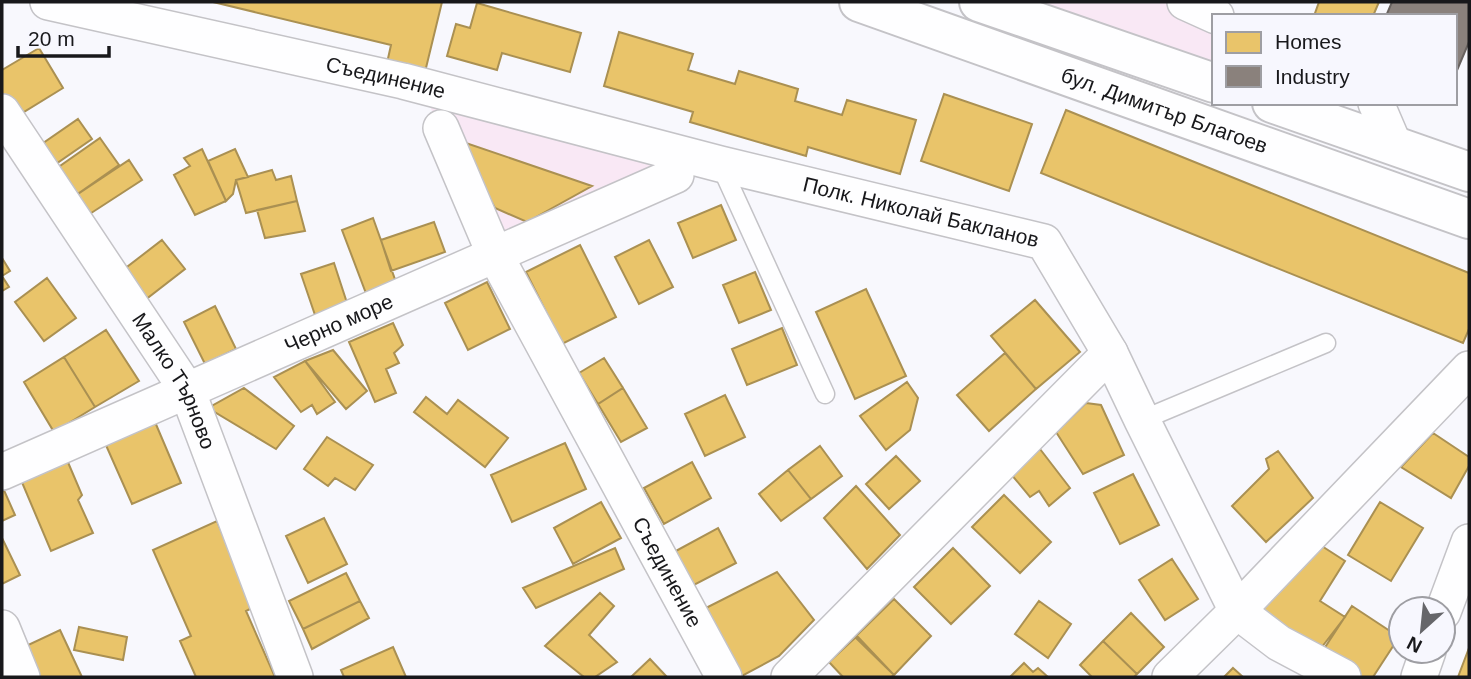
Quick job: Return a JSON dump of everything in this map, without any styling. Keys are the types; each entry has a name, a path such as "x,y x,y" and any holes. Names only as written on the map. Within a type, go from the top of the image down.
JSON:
{"main road":[{"name":"бул. Димитър Благоев","path":"859,2 1469,219"},
{"name":"бул. Димитър Благоев","path":"979,2 1212,82"},
{"name":"бул. Димитър Благоев","path":"1278,105 1469,173"}],"street":[{"name":"Съединение","path":"48,2 403,81 720,164"},
{"path":"1185,2 1212,14"},
{"path":"1377,105 1394,145"},
{"name":"Малко Търново","path":"2,112 187,390 295,677"},
{"name":"Съединение","path":"441,128 495,255 724,677"},
{"name":"Полк. Николай Бакланов","path":"720,164 1044,242 1110,353 1237,611 1279,643 1343,677"},
{"name":"Черно море","path":"2,472 676,175"},
{"path":"789,677 1110,353"},
{"path":"1170,677 1237,611 1469,369"},
{"path":"1449,595 1469,542"},
{"path":"2,628 22,677"}],"lane":[{"path":"720,164 825,394"},
{"path":"1142,421 1326,343"}],"shaded area":[{"path":"979,2 1185,2 1212,15 1212,82"},
{"path":"421,86 720,164 495,255"}],"building: Homes":[{"path":"213,2 442,2 425,72 387,63 391,45"},
{"path":"1319,2 1379,2 1374,14 1315,14"},
{"path":"477,3 581,33 570,72 502,53 497,70 447,56 456,24 470,28"},
{"path":"619,32 693,54 688,70 735,84 739,71 798,89 795,101 842,115 847,100 916,120 900,174 808,147 806,156 690,122 693,112 604,86"},
{"path":"39,48 63,88 14,118 2,98 2,70"},
{"path":"944,94 1032,124 1009,191 921,161"},
{"path":"1066,110 1469,273 1469,329 1463,343 1041,173"},
{"path":"78,119 92,139 50,168 36,148"},
{"path":"100,138 119,165 69,200 50,173"},
{"path":"457,140 592,186 527,222 495,208"},
{"path":"202,149 226,201 195,215 174,175 190,166 184,158"},
{"path":"235,149 248,177 236,180 233,194 226,201 208,161"},
{"path":"129,160 142,180 82,219 69,200"},
{"path":"272,170 276,180 291,176 297,201 246,213 236,180"},
{"path":"297,201 305,231 265,238 257,210"},
{"path":"721,205 736,240 693,258 678,223"},
{"path":"373,218 397,285 367,296 342,230"},
{"path":"434,222 445,252 391,271 381,240"},
{"path":"162,240 185,269 145,300 123,270"},
{"path":"649,240 673,287 639,304 615,257"},
{"path":"580,245 616,317 562,344 526,272"},
{"path":"2,258 10,271 2,276"},
{"path":"334,263 347,303 315,315 301,274"},
{"path":"755,272 771,310 739,323 723,285"},
{"path":"2,276 9,287 2,291"},
{"path":"47,278 76,318 44,341 15,302"},
{"path":"487,282 510,329 468,350 445,303"},
{"path":"866,289 906,376 855,399 816,312"},
{"path":"1035,300 1080,352 1036,389 991,336"},
{"path":"215,306 236,349 205,364 184,322"},
{"path":"393,323 403,345 394,353 399,363 386,369 396,393 375,402 349,342"},
{"path":"782,328 797,365 747,385 732,349"},
{"path":"106,330 139,381 95,407 64,357"},
{"path":"333,350 367,391 346,409 305,361"},
{"path":"1005,353 1036,389 989,431 957,395"},
{"path":"64,357 95,407 54,432 24,382"},
{"path":"604,358 623,388 598,404 579,373"},
{"path":"305,361 335,402 317,414 312,405 301,412 274,377"},
{"path":"907,382 918,398 910,430 886,450 860,416"},
{"path":"244,388 294,426 276,449 208,408"},
{"path":"623,388 647,428 621,442 598,404"},
{"path":"725,395 745,437 705,456 685,414"},
{"path":"426,397 447,414 458,400 508,438 485,467 414,412"},
{"path":"1086,403 1101,405 1124,455 1083,474 1056,432"},
{"path":"155,422 181,483 132,504 105,443"},
{"path":"1433,433 1469,457 1469,466 1451,498 1401,467"},
{"path":"327,437 373,465 355,490 335,478 328,486 304,469"},
{"path":"565,443 586,489 512,522 491,475"},
{"path":"820,446 842,476 811,499 788,470"},
{"path":"1040,449 1070,488 1049,506 1039,491 1030,497 1011,474"},
{"path":"1278,451 1313,498 1266,542 1232,506 1269,469 1266,459"},
{"path":"896,456 920,481 889,509 866,484"},
{"path":"67,460 82,495 78,500 93,533 51,551 21,480"},
{"path":"692,462 711,498 664,524 644,488"},
{"path":"788,470 811,499 781,521 759,494"},
{"path":"1133,474 1159,525 1120,544 1094,493"},
{"path":"856,486 900,535 867,569 824,518"},
{"path":"2,488 15,515 2,521"},
{"path":"1004,495 1051,542 1020,573 972,527"},
{"path":"601,502 621,538 573,564 554,528"},
{"path":"1380,502 1423,528 1391,581 1348,555"},
{"path":"324,518 347,564 308,583 286,536"},
{"path":"217,521 254,607 246,611 275,677 196,677 180,641 191,636 153,550"},
{"path":"718,528 736,563 692,586 674,552"},
{"path":"2,538 20,575 2,584"},
{"path":"1314,541 1345,561 1320,601 1345,617 1318,652 1260,612"},
{"path":"615,548 624,569 536,608 523,588"},
{"path":"953,548 990,586 951,624 914,587"},
{"path":"1172,559 1198,599 1165,620 1139,580"},
{"path":"777,572 814,620 779,656 740,677 700,611"},
{"path":"346,573 360,601 303,629 289,601"},
{"path":"600,593 614,606 589,635 617,662 595,677 584,677 545,646"},
{"path":"894,599 931,636 894,675 855,637"},
{"path":"360,601 369,618 312,649 303,629"},
{"path":"1039,601 1071,624 1048,658 1015,634"},
{"path":"1352,606 1387,629 1387,655 1373,677 1360,677 1322,652"},
{"path":"1131,613 1164,647 1137,674 1103,641"},
{"path":"79,627 127,637 123,660 74,650"},
{"path":"60,630 82,677 40,677 26,646"},
{"path":"857,636 894,675 843,677 829,662"},
{"path":"1103,641 1137,674 1134,677 1092,677 1080,665"},
{"path":"393,647 406,677 344,677 341,670"},
{"path":"1469,648 1469,677 1458,677"},
{"path":"650,659 667,677 631,677"},
{"path":"1024,663 1033,672 1038,668 1048,677 1010,677"},
{"path":"1233,668 1243,677 1224,677"}],"building: Industry":[{"path":"1392,2 1469,2 1469,42 1457,70 1457,14 1387,14"}]}
